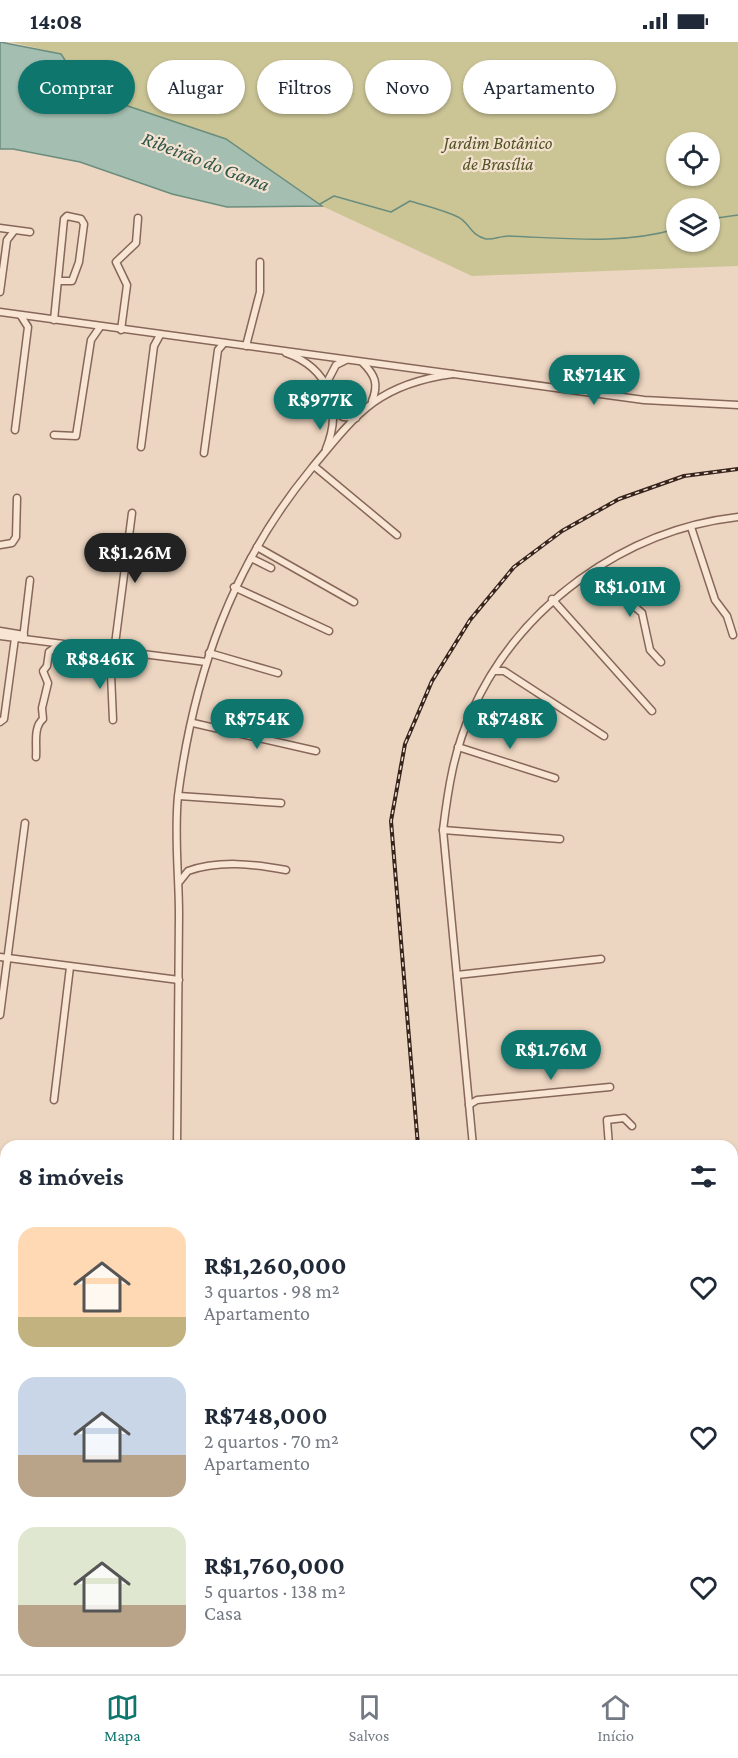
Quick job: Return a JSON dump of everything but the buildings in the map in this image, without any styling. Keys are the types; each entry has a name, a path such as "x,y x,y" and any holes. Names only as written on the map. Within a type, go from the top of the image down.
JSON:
{"street":[{"path":"54,320 58,258 64,219 67,216 81,219 84,224 79,262 72,281 58,281"},
{"path":"121,330 127,285 116,262 136,243 138,218"},
{"path":"1,228 30,232"},
{"path":"1,228 7,240"},
{"path":"0,292 7,240 14,231"},
{"path":"246,346 260,292 260,262"},
{"path":"0,312 652,401 738,405"},
{"path":"15,430 28,327 21,316"},
{"path":"28,327 40,318"},
{"path":"85,325 91,340"},
{"path":"54,435 76,436 91,340 100,327"},
{"path":"149,333 154,346"},
{"path":"141,447 154,346 160,335"},
{"path":"213,341 218,350"},
{"path":"204,453 218,350 224,343"},
{"path":"277,350 313,367 326,384 335,412 332,434 324,454"},
{"path":"326,384 336,365 348,360"},
{"path":"177,1140 178,796 206,662 234,587 257,547 291,494 371,402 376,387 375,379 362,362"},
{"path":"371,402 413,381 453,375"},
{"path":"335,412 343,417 358,417"},
{"path":"314,466 397,535"},
{"path":"0,545 12,543 16,537 17,498"},
{"path":"113,720 112,659 132,513"},
{"path":"472,1140 443,830 447,791 472,710 515,639 552,599 593,571 657,538 691,527 738,518"},
{"path":"691,527 715,600 727,616 733,635"},
{"path":"257,547 354,602"},
{"path":"251,558 271,568"},
{"path":"593,571 642,613 650,650 661,662"},
{"path":"24,637 30,580"},
{"path":"234,587 329,631"},
{"path":"552,599 652,711"},
{"path":"0,631 40,641 206,662"},
{"path":"0,636 12,640 24,637"},
{"path":"0,722 4,719 12,640"},
{"path":"40,641 49,652"},
{"path":"36,757 36,731 43,719 43,700 48,683 43,671 47,666 49,652 60,644"},
{"path":"209,653 278,673"},
{"path":"500,662 504,671 604,736"},
{"path":"494,671 504,671"},
{"path":"193,723 316,751"},
{"path":"459,747 555,778"},
{"path":"178,796 281,803"},
{"path":"0,1016 4,957 25,823"},
{"path":"443,830 560,839"},
{"path":"178,864 188,871"},
{"path":"178,884 188,871 224,864 286,870"},
{"path":"4,957 179,980"},
{"path":"457,975 601,959"},
{"path":"54,1100 70,967"},
{"path":"469,1105 477,1100 610,1087"},
{"path":"468,1095 477,1100"},
{"path":"609,1140 607,1120 624,1118 632,1126"}],"green space":[{"name":"Jardim Botânico de Brasília","path":"11,42 738,42 738,266 472,276 322,206 267,168 153,114 245,114 245,60 147,60 147,112 135,108 135,60 65,60 61,54"}],"water":[{"path":"0,42 61,54 65,60 18,60 18,114 135,114 135,108 226,139 322,206 227,207 172,194 80,162 13,149 0,149"}],"waterway":[{"name":"Ribeirão do Gama","path":"320,204 334,196 391,212 410,201 458,217 473,232 486,239 508,236 614,239 666,232"},
{"name":"Ribeirão do Gama","path":"720,218 738,215"}],"railway":[{"path":"418,1140 391,821 405,744 432,681 470,620 514,567 562,531 619,499 684,476 738,469"}]}
